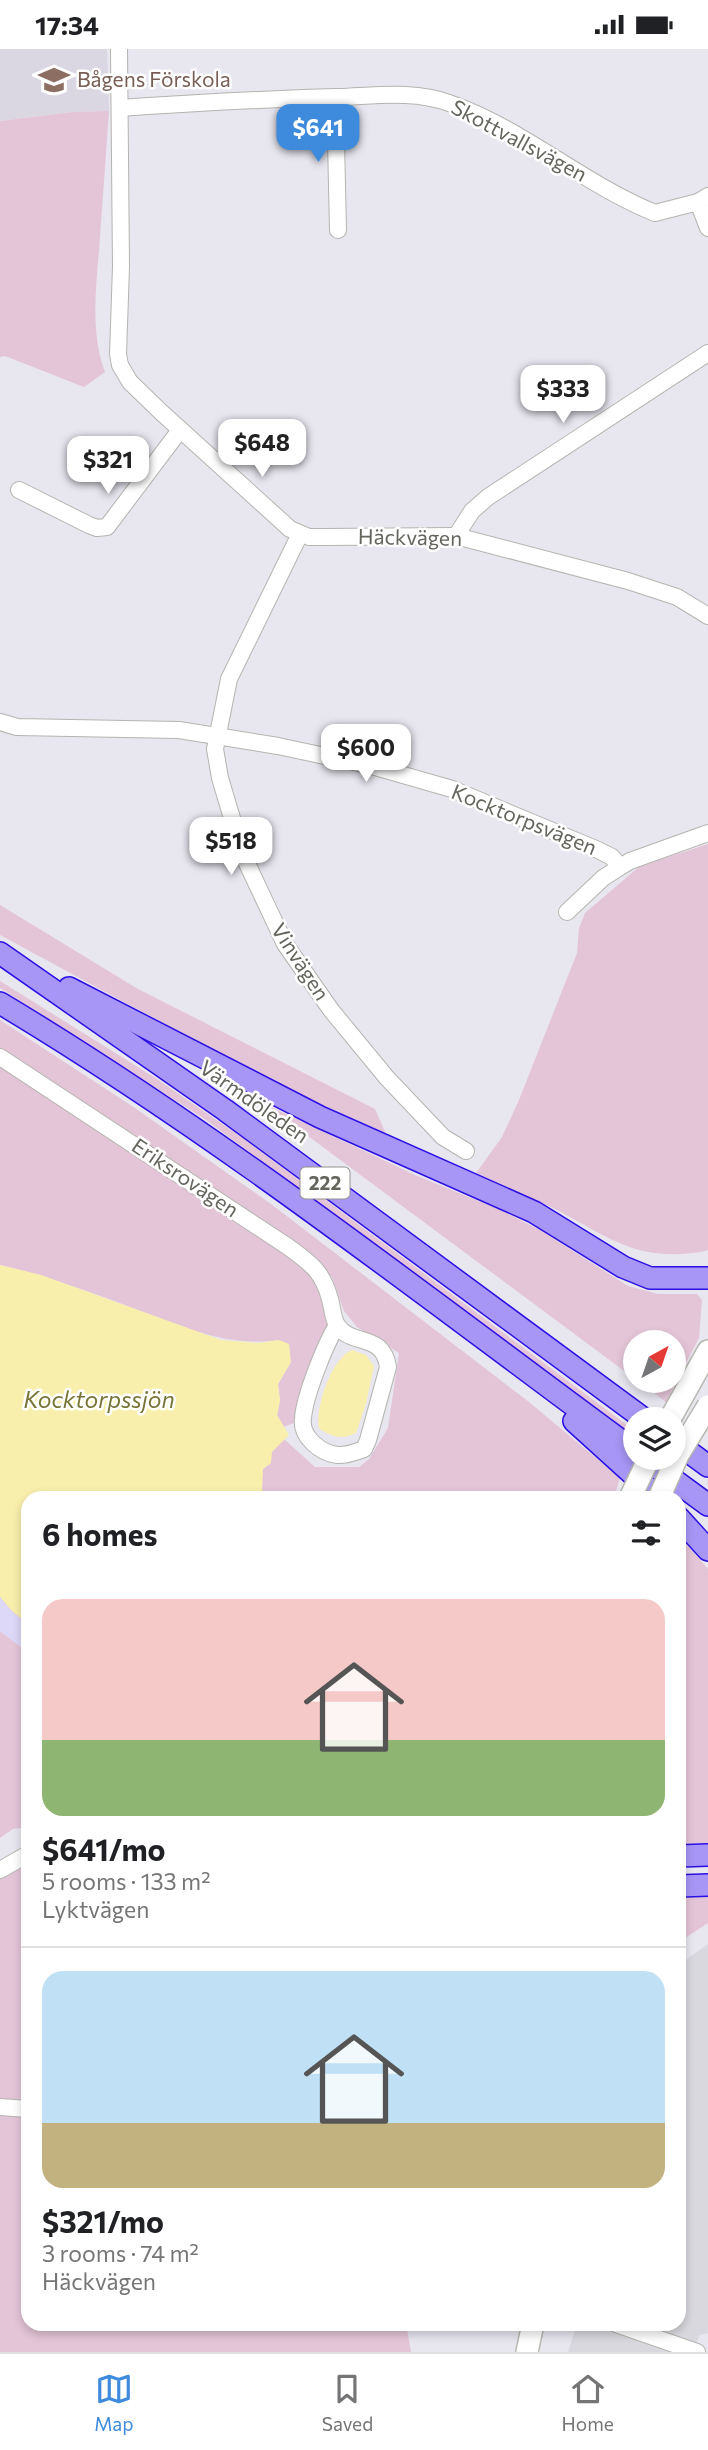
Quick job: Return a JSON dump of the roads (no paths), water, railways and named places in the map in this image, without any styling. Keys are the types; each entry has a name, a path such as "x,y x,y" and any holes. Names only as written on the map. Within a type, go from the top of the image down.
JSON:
{"highway":[{"path":"0,953 320,1117 534,1212 623,1267 650,1278 708,1278"},
{"name":"Värmdöleden","path":"0,953 235,1117 628,1407"},
{"name":"222","path":"0,1003 120,1077 237,1158 623,1442"},
{"path":"481,1338 651,1491"},
{"path":"686,1450 708,1466"},
{"path":"662,1470 708,1505"},
{"path":"686,1526 708,1550"},
{"path":"686,1856 708,1855"}],"main road":[{"path":"677,1407 708,1351"},
{"path":"662,1491 678,1455 708,1406"},
{"path":"633,1491 641,1470"},
{"path":"527,2352 532,2331"}],"street":[{"path":"119,49 121,267 118,354 124,374 180,430 290,529 300,534"},
{"name":"Skottvallsvägen","path":"120,108 405,95 448,102 492,122 645,209 662,213 703,199"},
{"path":"335,97 338,230"},
{"path":"703,199 708,228"},
{"path":"456,536 472,511 488,497 708,353"},
{"path":"19,490 89,525 107,527 180,430"},
{"name":"Häckvägen","path":"300,534 325,537 456,536 628,581 677,597 708,616"},
{"name":"Vinvägen","path":"300,534 229,679 216,736 215,758 243,855 285,944 331,1010 387,1078 443,1137 466,1151"},
{"name":"Kocktorpsvägen","path":"0,722 17,727 150,729 216,736 372,766 452,789 598,850 612,857 620,867 708,833"},
{"path":"567,912 620,867"},
{"name":"Eriksrovägen","path":"0,1057 312,1265 322,1276 337,1325"},
{"path":"337,1325 350,1335 375,1344 387,1358 388,1367 369,1440 364,1449 346,1455 325,1452 304,1431 302,1420 320,1361 337,1325"},
{"path":"0,1870 21,1858"},
{"path":"0,2107 21,2108"},
{"path":"636,2331 697,2352"}],"water":[{"name":"Kocktorpssjön","path":"0,1265 41,1275 221,1340 258,1343 279,1340 289,1344 291,1362 278,1384 280,1400 277,1415 289,1435 272,1452 271,1463 263,1469 262,1491 21,1491 21,1618 0,1597"},
{"path":"352,1350 366,1355 374,1366 366,1404 356,1433 337,1437 319,1428 318,1419 322,1396 331,1373 344,1355"}],"place":[{"name":"Bågens Förskola","path":"54,80"}]}
